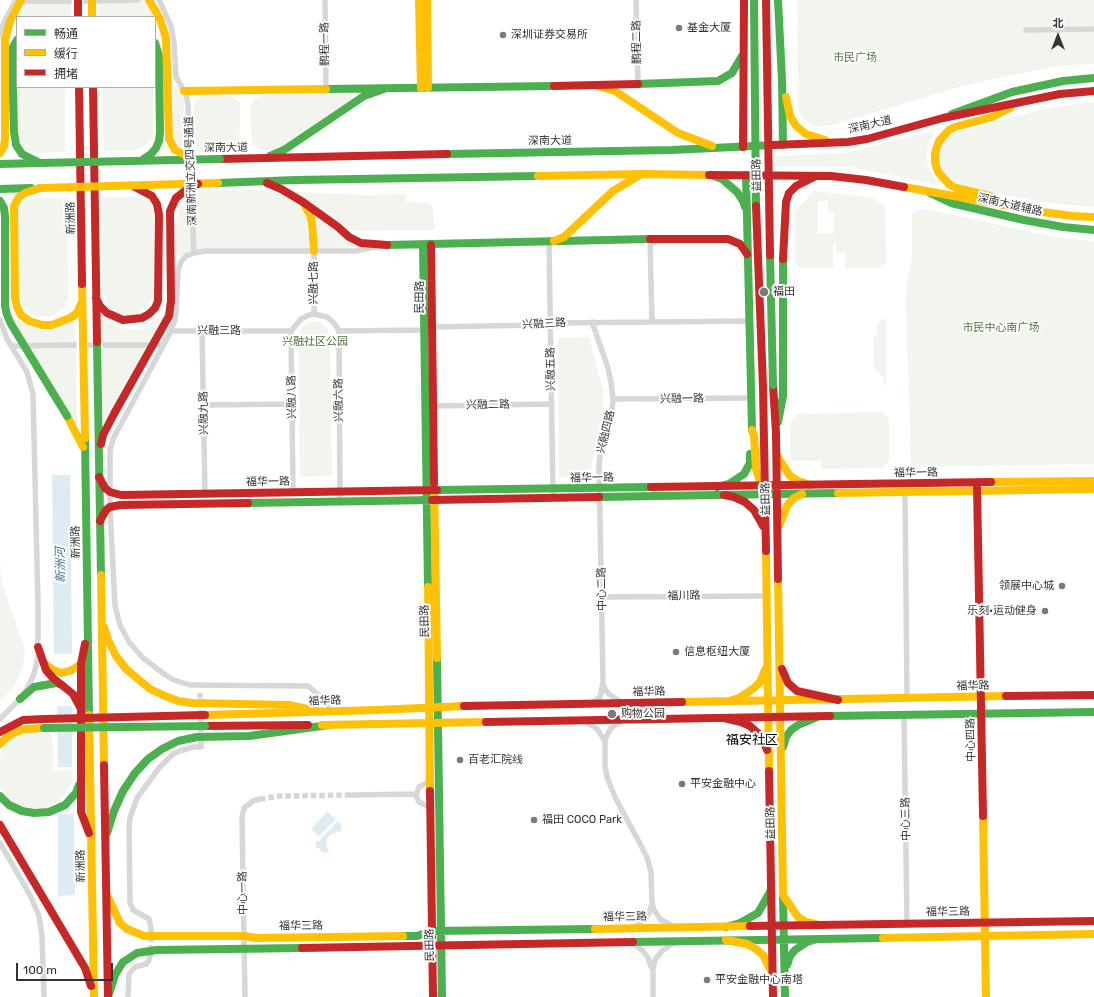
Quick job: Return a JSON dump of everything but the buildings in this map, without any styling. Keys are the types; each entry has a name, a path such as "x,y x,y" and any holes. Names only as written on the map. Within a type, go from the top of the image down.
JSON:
{"main road":[{"path":"0,153 4,146 5,139 5,40 17,0"},
{"path":"78,0 78,16"},
{"path":"92,0 92,16"},
{"path":"149,0 160,19 166,38 169,139 175,150 193,160"},
{"path":"419,0 425,88"},
{"path":"425,88 427,0"},
{"path":"744,0 744,147"},
{"name":"益田路","path":"754,0 755,165 763,387 773,997"},
{"name":"益田路","path":"766,0 773,386 776,433 785,997"},
{"path":"778,0 782,80 783,146"},
{"path":"16,42 13,47 12,55 15,139 22,154 40,164"},
{"path":"141,161 151,154 156,148 160,134 159,56 156,46"},
{"path":"184,91 384,89 718,81 729,75 735,69 741,58 743,49"},
{"path":"943,118 1012,92 1062,81 1094,78"},
{"path":"782,80 790,116 800,130 814,138 848,142"},
{"path":"594,85 615,91 678,133 719,148"},
{"name":"新洲路","path":"79,88 94,997"},
{"path":"93,88 108,997"},
{"path":"264,158 284,150 364,96 384,89"},
{"name":"深南大道","path":"0,164 672,150 848,142 868,139 943,118 1060,94 1094,91"},
{"path":"1006,204 990,196 956,188 950,185 938,172 935,162 935,153 939,141 949,130 992,117 1020,103"},
{"path":"0,189 643,174 818,175 854,178 1058,214 1094,217"},
{"path":"551,241 561,239 613,191 643,174"},
{"path":"711,174 722,179 737,192 743,201 747,212"},
{"path":"746,175 751,428 754,435 756,470 764,489"},
{"path":"776,433 783,396 783,259 786,202 789,193 796,186 805,180 818,175"},
{"path":"263,182 281,189 303,202 338,227 349,237 361,242 387,245 427,245 650,239 728,239 740,244 748,254"},
{"path":"98,456 103,435 169,316 171,301 171,206 180,194 198,184"},
{"path":"96,297 100,306 107,313 123,320 142,318 155,308 159,295 159,215 157,204 152,196 133,186"},
{"path":"40,188 22,194 16,203 13,212 15,298 18,311 26,319 34,323 42,325 52,324 70,318 77,313 81,307 83,298"},
{"name":"深南大道辅路","path":"924,190 951,203 1002,216 1057,226 1094,230"},
{"path":"0,201 4,208 5,216 7,315 67,416 78,436 86,457"},
{"path":"303,202 310,215 312,223 314,251"},
{"name":"民田路","path":"427,245 437,931 434,997"},
{"path":"717,487 729,484 744,474 750,463 750,443 754,435 759,413 763,404"},
{"path":"776,453 783,467 790,476 803,484 811,485"},
{"path":"99,476 105,488 110,492"},
{"name":"福华一路","path":"110,492 120,495 717,487 764,489 802,494 904,492 1094,481"},
{"name":"福华一路","path":"776,490 811,485 1094,489"},
{"name":"中心四路","path":"977,487 986,997"},
{"name":"福华一路","path":"110,507 120,505 724,495 764,489"},
{"path":"777,531 788,504 794,498 802,494"},
{"path":"724,495 734,497 745,502 754,510 760,519 765,532"},
{"path":"100,521 103,514 110,507"},
{"path":"101,612 108,640 116,656 126,669 137,679 150,689 165,696 178,701 192,703 289,705 325,712"},
{"path":"88,624 82,664 81,776 82,812 92,842"},
{"path":"38,647 43,662 50,674 73,694 78,700 81,710"},
{"path":"43,662 52,670 62,673 72,670 82,664"},
{"path":"779,662 785,679 797,691 838,700"},
{"path":"729,701 747,694 754,688 763,676 767,664"},
{"path":"20,699 34,688 41,685 56,683 62,685"},
{"name":"福华路","path":"0,732 23,720 44,719 325,712 433,706 1094,695"},
{"path":"0,744 15,732 25,729 44,728 329,725 1094,712"},
{"path":"781,755 786,737 791,730 798,725 817,717"},
{"path":"724,718 742,722 756,730 764,742 769,756"},
{"name":"民田路","path":"434,723 430,781 437,931"},
{"path":"105,841 114,811 123,791 134,773 162,748 178,741 197,737 249,736 329,725"},
{"path":"0,796 8,805 22,811 34,813 49,812 65,805 72,799 76,793 81,776"},
{"path":"0,825 85,968 94,997"},
{"name":"福华三路","path":"106,888 109,902 120,923 127,929 144,936 156,937 244,936 257,938 417,936 437,931 1094,920"},
{"path":"726,927 740,923 758,913 768,900 771,888"},
{"path":"783,895 789,907 798,917 806,922 818,925"},
{"name":"福华三路","path":"108,997 115,975 124,962 137,953 244,948 1094,934"},
{"path":"785,978 790,956 795,950 807,942 818,939"},
{"path":"726,940 742,943 756,948 769,964 772,977"},
{"name":"民田路","path":"437,945 442,997"}],"street":[{"path":"0,36 4,22 17,0 66,1"},
{"path":"97,0 138,0"},
{"name":"深南新洲立交四号通道","path":"159,0 172,31 176,78 184,91 188,104 194,253"},
{"name":"鹏程一路","path":"325,0 326,89"},
{"name":"鹏程二路","path":"636,0 638,84"},
{"path":"1026,30 1094,29"},
{"path":"650,239 652,322"},
{"name":"兴融五路","path":"551,241 550,324 553,498"},
{"path":"325,712 329,705 310,687 200,686 182,683 174,680 153,666 136,650 124,633 115,606 109,457 111,445 170,331 176,312 177,277 179,266 183,259 194,253 206,251 356,251 387,245"},
{"name":"兴融七路","path":"314,251 314,314"},
{"path":"292,331 301,319 314,314 327,317 334,323 339,331"},
{"path":"0,320 11,346 27,372 33,394 38,605 38,647 34,674 20,699 0,719"},
{"name":"兴融三路","path":"339,331 592,322 749,321"},
{"name":"兴融四路","path":"592,322 608,368 613,399 612,413 600,461 601,497"},
{"name":"兴融三路","path":"170,331 292,331"},
{"name":"兴融九路","path":"202,331 205,494"},
{"name":"兴融八路","path":"292,331 293,493"},
{"name":"兴融六路","path":"339,331 340,502"},
{"path":"105,345 163,345"},
{"path":"11,346 71,346"},
{"name":"兴融一路","path":"613,399 751,398"},
{"path":"204,405 292,404"},
{"name":"兴融二路","path":"429,406 552,404"},
{"path":"904,492 907,698"},
{"name":"中心二路","path":"592,704 600,697 603,682 601,497"},
{"name":"福川路","path":"602,597 766,596"},
{"path":"603,682 604,688 610,695 618,701 626,703"},
{"path":"200,686 200,692"},
{"name":"中心三路","path":"904,715 907,924"},
{"path":"624,720 610,729 605,741 608,782 647,857 651,872 652,902 654,910 658,916 674,927"},
{"path":"582,721 595,727 605,741"},
{"path":"151,928 149,919 133,910 130,902 130,818 137,798 159,768 173,754 193,747 201,747 201,741"},
{"path":"416,794 421,786 430,781"},
{"path":"352,795 416,794"},
{"path":"416,794 419,802 431,808"},
{"name":"中心一路","path":"245,997 242,813 248,804 260,799"},
{"path":"0,843 30,895 40,916 44,997"},
{"path":"634,928 648,916 652,902"},
{"path":"652,969 659,954 677,941"},
{"path":"627,942 636,945 644,951 648,958 652,969 653,997"},
{"path":"128,997 129,974 135,967 146,964 154,952"}],"green space":[{"path":"27,0 71,0 71,16 18,16"},
{"path":"97,0 145,0 154,16 99,16"},
{"name":"市民广场","path":"797,0 1094,0 1094,64 1065,65 966,85 836,124 813,126 802,117 798,107"},
{"path":"172,85 179,87 184,94 186,150 178,147 173,138"},
{"path":"16,88 65,88 65,152 31,153 22,149 17,137"},
{"path":"102,88 153,88 153,136 150,141 143,147 134,151 104,151"},
{"path":"344,91 351,92 353,96 350,100 280,148 275,150 261,150 253,145 250,110 251,105 256,98 263,95"},
{"path":"203,95 231,96 240,102 240,132 237,140 224,150 196,151 194,107 196,100"},
{"path":"1094,102 1094,207 1056,204 991,193 958,185 951,182 942,170 939,155 941,145 948,138 958,132 1044,109"},
{"path":"932,131 934,133 928,145 926,156 929,170 937,182 935,184 851,167 776,166 776,156 845,153"},
{"path":"261,190 274,192 294,202 303,210 306,218 309,248 202,250 183,256 176,256 176,221 179,207 185,197 194,191"},
{"path":"814,191 874,198 885,207 886,263 879,268 845,268 845,253 836,253 836,244 833,243 833,268 799,268 795,263 795,211","holes":["818,201 828,201 828,213 834,213 834,233 818,233"]},
{"path":"296,192 367,195 406,194 406,202 429,203 433,208 434,230 353,230 295,194"},
{"path":"101,197 139,197 149,202 154,211 155,289 153,298 148,306 136,315 129,316 116,313 111,309 102,292"},
{"path":"32,198 67,198 68,298 64,307 50,317 33,315 28,312 20,301 18,211 23,202"},
{"name":"市民中心南广场","path":"925,209 1054,237 1094,241 1094,464 911,467 906,299 907,283 912,256 912,215 917,210"},
{"path":"312,212 361,247 317,248"},
{"path":"104,317 118,327 125,329 141,329 159,317 163,317 109,419 106,421 103,400 102,318"},
{"path":"886,318 886,385 884,387 883,377 874,369 873,337 877,333 877,323"},
{"path":"18,319 32,328 46,331 55,330 74,320 76,342 77,423 75,423 13,320"},
{"name":"兴融社区公园","path":"318,321 328,329 330,339 332,476 300,477 299,334 303,326 310,322"},
{"path":"589,337 603,390 604,402 590,477 559,477 558,338"},
{"path":"883,412 889,418 889,461 881,468 821,469 821,461 791,461 790,422 797,414"},
{"path":"0,561 3,586 25,654 18,679 13,688 0,701"},
{"path":"30,732 50,732 52,736 53,770 73,772 71,785 64,795 53,805 39,809 19,806 9,800 0,787 0,756 4,747 16,736"}],"water":[{"name":"新洲河","path":"52,475 70,475 72,654 54,654"},
{"path":"57,706 72,706 72,767 58,767"},
{"path":"327,812 336,819 319,836 311,829"},
{"path":"58,814 74,814 75,895 58,896"},
{"path":"338,821 342,826 341,831 331,834 327,838 326,844 329,852 325,853 319,848 316,848 316,841 319,841"}],"tunnel":[{"path":"66,1 95,1"},
{"path":"71,345 101,345"},
{"path":"200,693 201,740"},
{"path":"260,799 280,796 352,795"},
{"path":"151,928 151,954"}],"traffic: fast":[{"path":"754,0 756,206"},
{"path":"778,0 782,80 783,145"},
{"path":"16,42 13,47 12,55 14,132 16,145 22,154 40,163 220,159"},
{"path":"142,160 151,154 156,148 160,133 159,56 156,46"},
{"path":"638,84 718,81 732,73 742,56"},
{"path":"952,114 1012,92 1063,81 1094,78"},
{"path":"326,89 554,86"},
{"path":"270,156 284,150 364,96 384,89"},
{"path":"447,154 672,150 774,145"},
{"path":"0,164 40,163"},
{"path":"746,175 752,430"},
{"path":"218,183 296,180 538,176"},
{"path":"714,176 722,179 737,192 745,207"},
{"path":"0,189 31,188"},
{"path":"930,193 951,203 1024,220 1063,227 1094,230"},
{"path":"0,201 4,208 5,216 5,306 7,315 67,416"},
{"path":"387,245 650,239"},
{"path":"423,245 428,587"},
{"path":"770,255 773,385"},
{"path":"778,422 783,396 783,259"},
{"path":"97,342 101,575"},
{"path":"85,438 89,715"},
{"path":"717,487 729,484 744,474 750,463 750,454"},
{"path":"437,490 651,487"},
{"path":"599,497 838,493"},
{"path":"248,503 432,500"},
{"path":"437,658 442,997"},
{"path":"20,699 34,687 56,683 62,685"},
{"path":"830,716 1094,712"},
{"path":"783,747 786,737 791,730 798,725 817,717"},
{"path":"107,833 114,811 123,791 135,773 148,759 162,749 178,741 197,737 249,736 329,725"},
{"path":"44,728 205,726"},
{"path":"0,796 9,805 22,811 34,813 49,812 65,805 76,793 79,785"},
{"path":"726,927 740,923 758,913 770,892"},
{"path":"783,895 785,997"},
{"path":"403,936 417,936 432,931 595,929"},
{"path":"633,942 883,938"},
{"path":"787,965 790,956 795,950 807,942 818,939"},
{"path":"109,994 115,975 123,962 137,953 157,950 302,948"}],"traffic: slow":[{"path":"0,153 4,146 5,139 5,40 10,21 21,0"},
{"path":"92,0 92,16"},
{"path":"149,0 160,19 166,38 169,139 175,150 191,158"},
{"path":"419,0 421,88"},
{"path":"427,0 428,88"},
{"path":"594,85 615,91 678,133 712,146"},
{"path":"184,91 326,89"},
{"path":"786,97 790,116 796,126 806,134 825,140"},
{"path":"1000,201 990,196 956,188 950,185 938,172 935,162 935,153 939,141 949,130 992,117 1010,108"},
{"path":"538,176 643,174 709,175"},
{"path":"554,241 564,237 613,191 640,175"},
{"path":"40,188 218,183"},
{"path":"904,187 1042,212 1094,217"},
{"path":"40,188 25,193 19,197 14,206 15,298 17,307 21,315 29,321 42,325 52,325 70,318 77,313 82,302"},
{"path":"304,204 310,215 312,223 314,251"},
{"path":"82,284 85,438"},
{"path":"67,416 83,447"},
{"path":"752,430 754,435 756,469 762,488"},
{"path":"777,456 790,476 798,481 811,485"},
{"path":"991,482 1094,481"},
{"path":"434,483 437,658"},
{"path":"838,493 1094,489"},
{"path":"779,526 788,504 794,498 802,494"},
{"path":"766,551 769,771"},
{"path":"101,575 104,765"},
{"path":"778,579 783,895"},
{"path":"428,587 430,791"},
{"path":"104,627 108,640 116,656 126,669 150,689 165,696 178,701 192,703 289,705 321,712"},
{"path":"45,664 53,670 62,673 72,670 81,664"},
{"path":"729,701 739,698 754,688 760,682 766,668"},
{"path":"682,702 1006,696"},
{"path":"205,715 464,706"},
{"path":"89,715 94,997"},
{"path":"322,725 486,722"},
{"path":"0,744 15,732 25,729 44,728"},
{"path":"983,816 986,997"},
{"path":"107,895 120,923 127,929 144,936 244,936 257,938 403,936"},
{"path":"785,898 798,917 806,922 819,925"},
{"path":"595,929 750,926"},
{"path":"883,938 1094,934"},
{"path":"726,940 747,944 756,949 763,955 770,969"}],"traffic: jam":[{"path":"78,0 78,16"},
{"path":"743,147 744,0"},
{"path":"766,0 770,255"},
{"path":"554,86 638,84"},
{"path":"79,88 82,284"},
{"path":"93,88 97,342"},
{"path":"774,145 848,142 867,139 943,118 1060,94 1094,91"},
{"path":"220,159 447,154"},
{"path":"709,175 831,176 866,180 904,187"},
{"path":"783,259 786,202 789,193 796,186 814,177"},
{"path":"267,183 281,189 303,202 338,227 349,237 361,243 387,245"},
{"path":"115,412 169,316 171,301 170,211 176,198 198,184"},
{"path":"96,298 100,306 107,313 123,320 142,318 155,308 158,301 159,215 157,204 152,196 133,186"},
{"path":"756,206 763,387"},
{"path":"650,239 728,239 740,244 747,254"},
{"path":"431,245 434,483"},
{"path":"773,385 776,433 778,579"},
{"path":"763,387 766,551"},
{"path":"101,444 103,435 115,412"},
{"path":"99,477 105,488 110,492 121,495 437,490"},
{"path":"651,487 991,482"},
{"path":"977,486 983,816"},
{"path":"724,495 734,497 745,502 754,510 763,526"},
{"path":"432,500 599,497"},
{"path":"100,521 106,510 110,507 120,505 248,503"},
{"path":"85,644 81,664 81,812 89,833"},
{"path":"38,647 46,670 53,678 73,694 80,707"},
{"path":"782,669 788,683 797,691 838,700"},
{"path":"1006,696 1094,695"},
{"path":"464,706 682,702"},
{"path":"44,719 205,715"},
{"path":"486,722 830,716"},
{"path":"724,718 750,726 761,736 767,750"},
{"path":"0,732 23,720 44,719"},
{"path":"205,726 308,725"},
{"path":"104,765 108,997"},
{"path":"769,771 773,997"},
{"path":"430,791 433,997"},
{"path":"0,825 85,968 91,986"},
{"path":"750,926 1094,921"},
{"path":"302,948 633,942"}],"place":[{"name":"基金大厦","path":"679,28"},
{"name":"深圳证券交易所","path":"503,35"},
{"name":"福田","path":"764,292"},
{"name":"领展中心城","path":"1062,586"},
{"name":"乐刻·运动健身","path":"1045,611"},
{"name":"信息枢纽大厦","path":"676,652"},
{"name":"购物公园","path":"612,714"},
{"name":"百老汇院线","path":"460,760"},
{"name":"平安金融中心","path":"682,784"},
{"name":"福田 COCO Park","path":"534,820"},
{"name":"平安金融中心南塔","path":"707,980"}],"district":[{"name":"福安社区","path":"752,740"}]}
